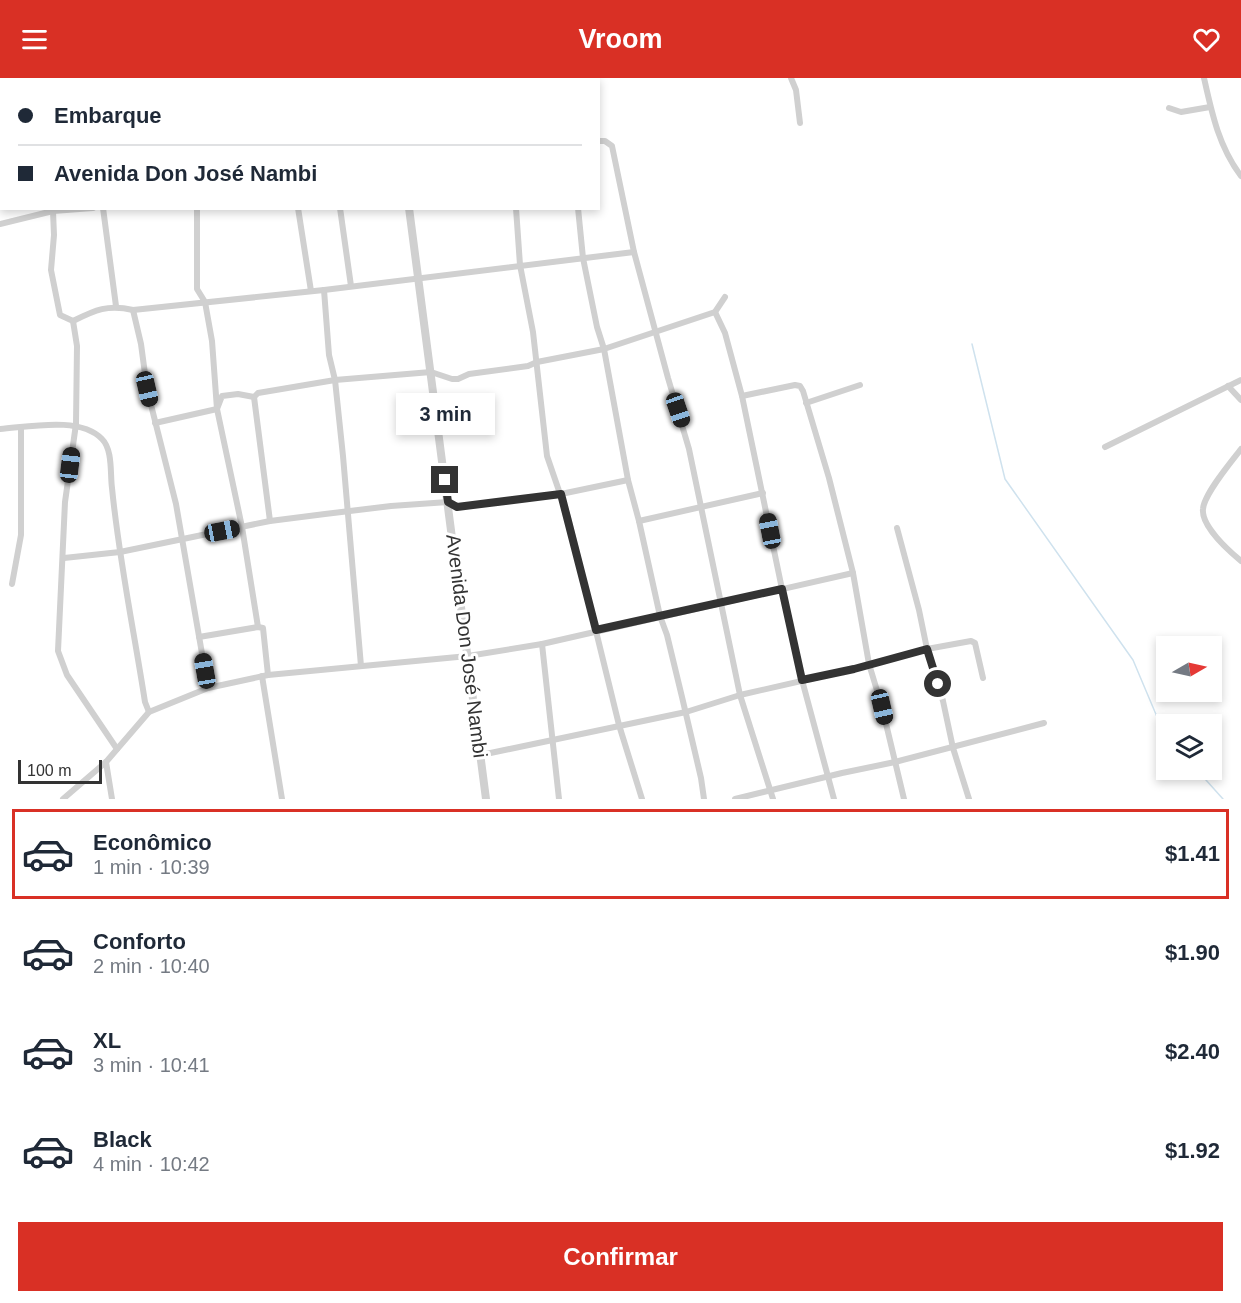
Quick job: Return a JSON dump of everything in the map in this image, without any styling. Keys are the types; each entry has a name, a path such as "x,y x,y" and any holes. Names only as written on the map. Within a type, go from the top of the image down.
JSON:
{"street":[{"path":"791,78 796,90 800,123"},
{"path":"1204,78 1220,141 1229,161 1241,176"},
{"path":"1169,108 1181,112 1210,107"},
{"path":"600,141 605,141 612,146 634,252 687,439 740,695 772,799"},
{"path":"0,224 34,212 66,210"},
{"path":"103,210 116,306"},
{"path":"198,210 197,289 206,302 212,341 217,409 242,527 258,627"},
{"path":"298,210 311,291"},
{"path":"340,210 351,286"},
{"name":"Avenida Don José Nambi","path":"409,210 486,799"},
{"path":"516,210 520,265 537,362 547,456 550,470 561,494 619,725 642,799"},
{"path":"578,210 583,258 597,327 604,349 628,480 660,616 686,712 704,799"},
{"path":"53,211 54,235 51,270 60,315 73,321"},
{"path":"73,321 94,310 116,306 133,310 324,290 634,252"},
{"path":"324,290 328,355 335,380 361,666"},
{"path":"254,397 258,393 335,380 431,372 458,379 469,374 528,366 537,362 604,349 715,312 725,297"},
{"path":"133,310 154,423 176,504 208,688"},
{"path":"715,312 725,333 742,396 802,680 834,799"},
{"path":"73,321 77,346 76,424 65,502 58,651 67,675 117,749"},
{"path":"1105,447 1241,380"},
{"path":"742,396 795,385 800,386 829,478 853,573 869,664 904,799"},
{"path":"806,403 860,385"},
{"path":"1228,386 1241,400"},
{"path":"217,409 222,396 238,394 254,397"},
{"path":"254,397 270,521"},
{"path":"154,423 217,409"},
{"path":"0,429 76,424 102,438 109,459 120,552 149,712"},
{"path":"12,584 21,535 21,427"},
{"path":"1241,449 1222,472 1202,510 1218,539 1241,561"},
{"path":"64,558 120,552 270,521 391,506 448,502 457,507 561,494 628,480"},
{"path":"639,521 763,493"},
{"path":"897,528 920,610 927,649 944,701 953,748 969,799"},
{"path":"63,799 106,762 149,712 208,688 265,676 468,656 542,644 853,573"},
{"path":"199,637 263,628 265,676 282,799"},
{"path":"481,755 686,712 740,695 927,649 971,641 975,643 983,678"},
{"path":"542,644 560,799"},
{"path":"735,799 953,748 1044,723"},
{"path":"106,762 112,799"}],"waterway":[{"path":"972,344 1005,479 1133,660 1156,714"},
{"path":"1206,780 1223,799"}],"route":[{"path":"445,480 448,502 457,507 561,494 596,630 782,589 802,680 854,669 927,649 938,684"}]}
